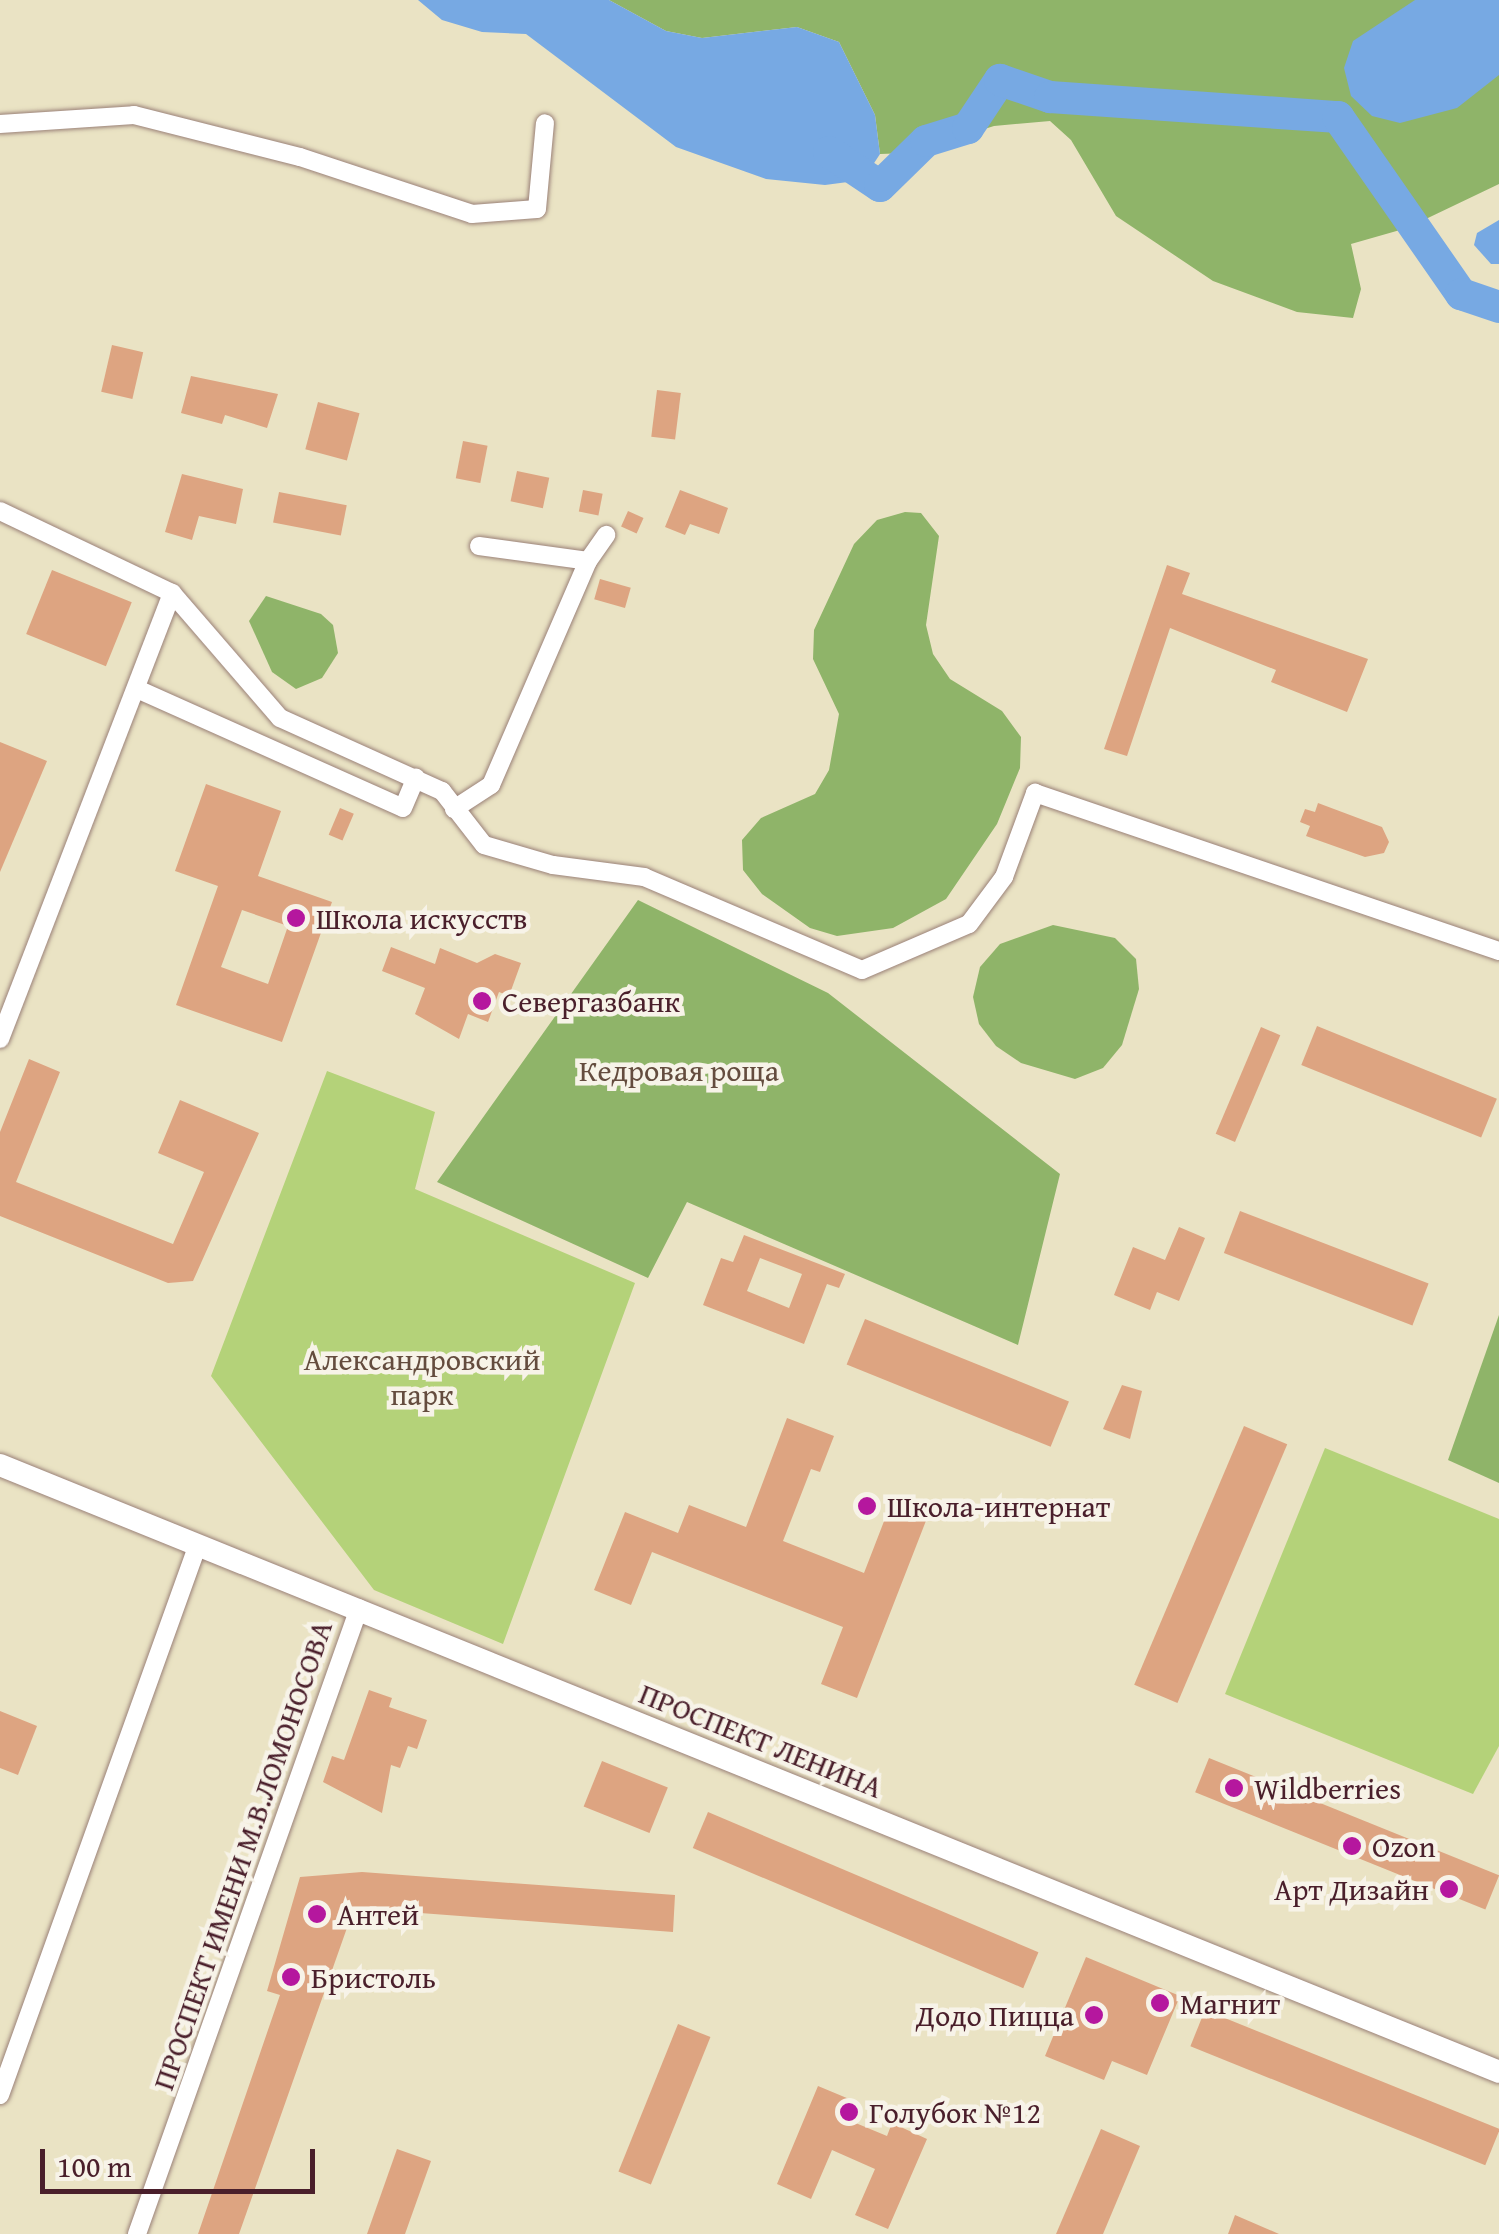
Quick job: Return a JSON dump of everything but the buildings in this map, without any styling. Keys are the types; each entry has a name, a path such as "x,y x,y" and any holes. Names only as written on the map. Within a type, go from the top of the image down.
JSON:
{"street":[{"path":"0,124 134,114 300,157 472,214 537,210 545,123"},
{"path":"0,511 172,593 280,718 442,791 484,846 553,865 644,877 862,970 969,924 1004,877 1035,792 1499,950"},
{"path":"454,809 491,785 588,561 606,535"},
{"path":"479,546 588,561"},
{"path":"0,1039 172,593"},
{"path":"137,688 403,808 416,778"},
{"name":"ПРОСПЕКТ ЛЕНИНА","path":"0,1465 1499,2072"},
{"path":"0,2095 198,1544"},
{"name":"ПРОСПЕКТ ИМЕНИ М.В.ЛОМОНОСОВА","path":"138,2234 359,1608"}],"green space":[{"path":"609,0 1499,0 1499,184 1407,228 1351,244 1361,289 1353,318 1297,312 1213,281 1116,216 1071,140 1050,121 994,126 909,153 880,154 875,115 839,42 797,27 702,38 666,31"},
{"path":"905,512 921,513 939,536 926,625 933,654 950,679 1002,711 1021,737 1020,768 997,824 946,899 893,928 837,936 810,928 762,894 743,870 742,840 761,818 815,794 829,770 839,714 813,659 814,630 854,544 877,520"},
{"path":"266,596 321,614 333,625 338,653 322,678 296,689 272,672 249,621"},
{"name":"Кедровая роща","path":"638,900 828,993 1060,1174 1018,1345 687,1202 648,1278 437,1182"},
{"path":"1053,925 1115,938 1136,959 1139,989 1122,1045 1103,1068 1075,1079 1021,1063 996,1046 979,1024 973,997 980,967 1000,944"},
{"name":"Александровский парк","path":"327,1071 435,1112 415,1189 635,1283 503,1644 374,1590 211,1376"},
{"path":"1499,1315 1499,1483 1448,1460"},
{"path":"1325,1448 1499,1519 1499,1746 1473,1794 1225,1694"}],"water":[{"path":"418,0 609,0 666,31 702,38 797,27 839,42 875,115 880,154 863,180 825,185 766,179 676,147 526,34 482,32 442,20"},
{"path":"1415,0 1499,0 1499,75 1457,108 1400,123 1372,116 1351,96 1344,68 1353,41"},
{"path":"1499,220 1499,264 1491,264 1474,245 1477,233"}],"waterway":[{"path":"829,152 880,186 926,141 968,128 1000,80 1050,97 1338,117 1461,294 1499,307"}],"place":[{"name":"Школа искусcтв","path":"296,918"},
{"name":"Севергазбанк","path":"482,1001"},
{"name":"Школа-интернат","path":"867,1506"},
{"name":"Wildberries","path":"1234,1788"},
{"name":"Ozon","path":"1352,1846"},
{"name":"Арт Дизайн","path":"1449,1889"},
{"name":"Антей","path":"317,1914"},
{"name":"Бристоль","path":"291,1977"},
{"name":"Магнит","path":"1160,2003"},
{"name":"Додо Пицца","path":"1094,2015"},
{"name":"Голубок №12","path":"849,2112"}]}
